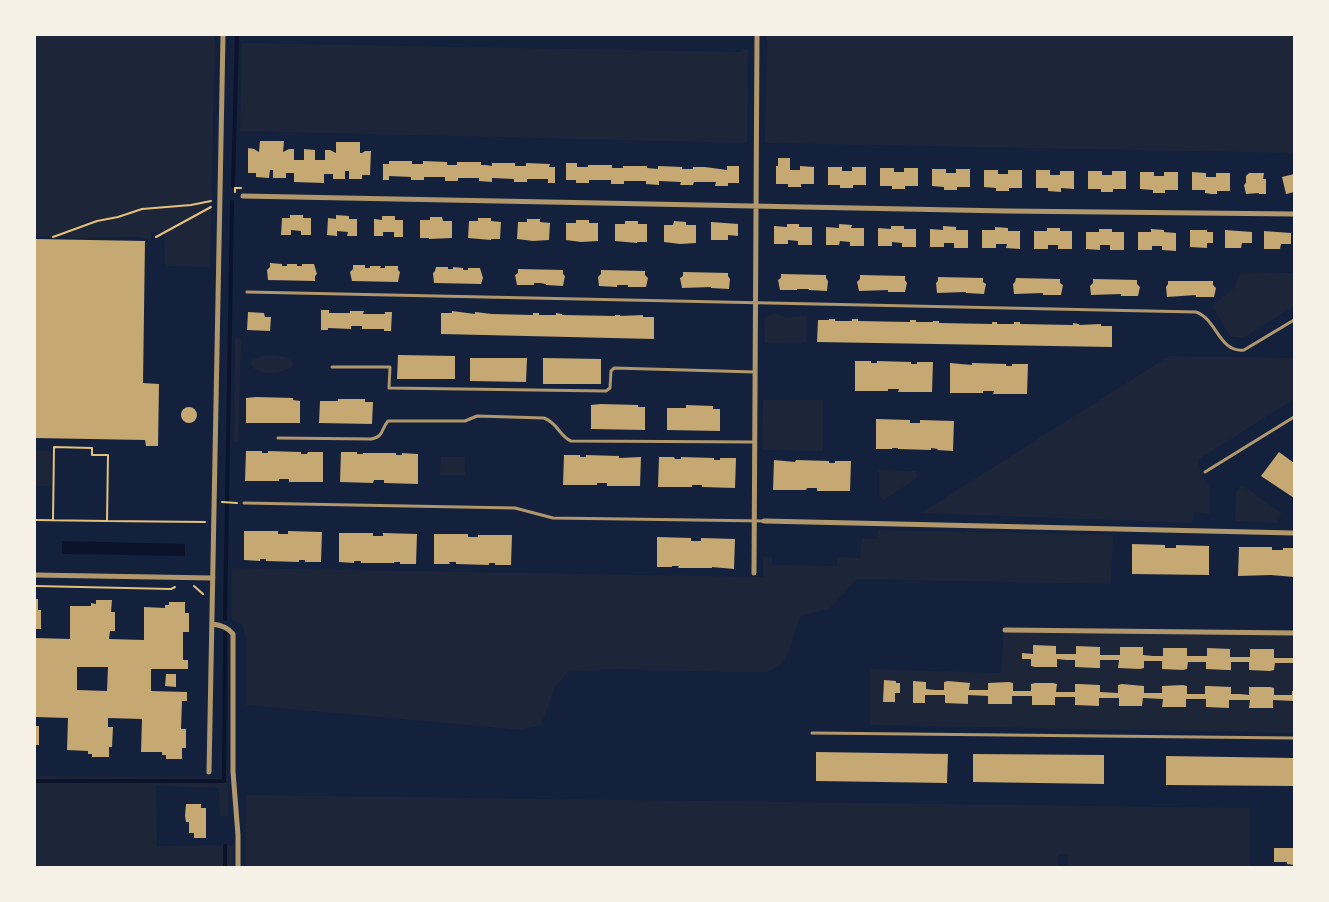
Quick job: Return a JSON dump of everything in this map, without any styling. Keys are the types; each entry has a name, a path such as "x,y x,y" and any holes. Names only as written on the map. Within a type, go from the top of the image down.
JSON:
{"street":[{"path":"209,772 224,35"},
{"path":"754,572 757,35"},
{"path":"243,196 1006,211 1294,214"},
{"path":"764,521 1294,533"},
{"path":"35,574 213,578"},
{"path":"212,624 229,629 233,634 233,772 238,835 238,867"},
{"path":"1004,630 1294,633"}],"lane":[{"path":"247,292 1196,312 1206,316 1226,346 1238,351 1244,350 1294,320"},
{"path":"332,367 390,367 389,388 508,390 606,390 611,385 614,368 755,372"},
{"path":"278,438 371,439 381,435 388,421 465,421 477,416 544,418 553,422 566,439 571,441 755,442"},
{"path":"1205,472 1294,417"},
{"path":"244,503 508,507 553,518 764,521"},
{"path":"812,733 1294,738"}],"path":[{"path":"53,237 97,221 118,217 142,209 191,205 213,200"},
{"path":"156,237 213,206"},
{"path":"53,520 54,447 92,448 92,454 108,455 107,521"},
{"path":"220,502 234,503"},
{"path":"35,520 208,522"},
{"path":"35,586 171,589 178,584"},
{"path":"187,585 198,588 205,598"}],"shaded area":[{"path":"35,35 215,35 209,267 167,266 165,263 164,232 151,232 151,241 140,237 70,238 64,236 64,238 35,236"},
{"path":"767,35 1294,35 1294,153 765,143"},
{"path":"242,43 742,52 743,49 748,49 747,143 240,131"},
{"path":"1241,272 1294,273 1294,306 1243,338 1230,336 1212,306 1235,287"},
{"path":"774,313 787,318 807,315 806,342 765,343 764,318"},
{"path":"235,338 241,339 238,442 234,442"},
{"path":"262,356 286,357 291,360 293,366 283,371 265,373 251,365 252,360"},
{"path":"1169,356 1294,358 1294,399 1198,460 1202,476 1210,488 1210,514 1193,512 1192,523 921,513"},
{"path":"763,400 823,400 823,451 762,450"},
{"path":"36,450 51,451 51,486 36,486"},
{"path":"441,457 465,457 465,475 440,475"},
{"path":"879,470 916,471 917,478 884,500 879,496"},
{"path":"1242,485 1281,513 1278,523 1235,521 1236,491"},
{"path":"878,530 1113,535 1111,584 857,579 830,608 800,616 790,649 783,663 767,672 615,669 568,672 555,687 541,725 522,730 246,705 246,638 242,624 232,619 232,568 763,577 763,556 772,557 772,565 837,566 837,557 860,558 862,538 877,539"},
{"path":"62,541 185,544 185,556 62,554"},
{"path":"1004,628 1294,630 1294,733 870,725 870,669 1001,673"},
{"path":"35,776 228,778 228,816 220,816 219,788 156,786 157,846 233,845 233,867 35,867"},
{"path":"246,795 1250,808 1250,867 1068,867 1068,855 1058,854 1058,867 246,867"}],"building":[{"path":"260,141 284,141 283,152 294,149 294,160 304,160 304,149 315,150 315,160 325,160 325,150 336,153 336,142 360,142 360,153 371,151 370,175 362,175 362,179 349,179 349,171 345,171 345,179 333,179 333,174 324,174 324,183 294,182 294,173 286,173 286,178 273,178 273,170 270,170 269,178 256,177 256,173 248,173 248,148 259,152"},
{"path":"778,158 790,158 790,170 800,170 800,166 814,167 814,184 788,187 788,184 776,184"},
{"path":"389,161 412,161 412,164 423,164 423,161 447,162 447,165 457,165 457,162 481,162 481,165 492,166 492,163 515,163 515,166 526,166 526,163 550,164 549,167 555,167 555,183 548,183 548,179 527,179 527,182 514,182 514,179 492,178 492,182 479,181 479,178 458,178 458,181 445,181 445,177 424,177 424,180 411,180 411,177 389,176 389,180 383,180 383,164 389,164"},
{"path":"566,163 577,163 577,167 612,165 612,168 647,166 647,168 658,169 658,166 682,167 682,169 705,167 727,170 727,166 739,166 739,183 728,183 728,186 715,186 716,182 694,182 693,185 680,185 681,182 659,181 659,185 646,184 646,181 624,181 624,184 611,184 611,180 589,180 589,183 576,183 576,180 566,180"},
{"path":"828,167 842,167 842,171 852,171 852,167 866,167 866,185 840,188 840,185 828,185"},
{"path":"880,168 894,168 894,172 904,172 904,168 918,168 918,186 892,189 892,186 880,186"},
{"path":"932,169 946,169 946,173 956,173 956,169 970,169 970,187 944,190 944,187 932,186"},
{"path":"984,170 998,170 998,174 1008,174 1008,170 1022,170 1022,188 996,191 996,188 984,187"},
{"path":"1036,170 1050,170 1050,175 1060,175 1060,171 1074,171 1074,189 1061,188 1061,192 1048,191 1048,188 1036,188"},
{"path":"1088,171 1102,171 1102,175 1112,175 1112,171 1126,171 1126,189 1113,189 1113,192 1101,192 1101,189 1088,189"},
{"path":"1140,172 1154,172 1154,176 1164,176 1164,172 1178,172 1178,190 1165,190 1165,193 1153,193 1153,190 1140,189"},
{"path":"1192,172 1206,173 1206,177 1216,177 1216,173 1230,173 1230,191 1217,191 1217,194 1211,194 1205,193 1205,190 1192,190"},
{"path":"1249,173 1264,173 1263,179 1266,179 1266,194 1246,194 1244,185 1246,183 1246,176"},
{"path":"1294,174 1294,192 1286,194 1282,177"},
{"path":"290,215 303,215 303,218 311,218 311,235 301,235 301,231 291,230 291,235 281,235 282,218 290,218"},
{"path":"336,215 357,219 357,236 347,236 348,232 337,231 337,236 327,235 328,218 336,219"},
{"path":"382,216 395,216 395,220 403,220 403,237 394,237 394,232 383,232 383,236 374,236 374,219 382,220"},
{"path":"430,217 442,217 443,221 452,221 452,238 420,238 420,220 430,220"},
{"path":"478,218 491,218 491,221 501,222 500,239 468,238 469,221 478,221"},
{"path":"527,219 540,219 540,222 550,223 549,240 517,239 518,222 527,222"},
{"path":"576,220 589,220 589,223 598,223 598,241 581,242 566,240 566,223 576,223"},
{"path":"625,221 638,221 638,224 647,224 647,242 615,241 615,224 625,224"},
{"path":"674,221 686,222 686,225 696,225 696,243 664,242 664,225 673,225"},
{"path":"711,222 738,224 738,236 728,235 728,240 711,240"},
{"path":"787,224 799,224 799,227 812,227 812,245 798,245 798,241 788,240 788,244 774,244 774,226 787,227"},
{"path":"839,224 852,225 851,228 864,228 864,246 850,246 850,242 840,241 839,245 826,245 826,227 839,228"},
{"path":"891,226 904,226 904,229 916,229 916,247 902,247 902,243 892,242 892,246 878,246 878,228 891,229"},
{"path":"943,226 956,227 956,230 968,230 968,248 954,248 954,243 944,243 944,247 930,247 930,229 943,230"},
{"path":"995,227 1008,228 1008,231 1020,231 1020,249 1006,248 1007,244 996,244 996,248 982,248 982,230 995,230"},
{"path":"1047,228 1060,228 1060,231 1072,231 1072,249 1058,249 1058,245 1048,245 1048,249 1034,249 1034,231 1047,231"},
{"path":"1099,229 1112,229 1112,232 1124,232 1124,250 1110,250 1110,245 1100,245 1100,250 1086,249 1086,232 1099,232"},
{"path":"1151,229 1176,233 1176,251 1162,250 1162,246 1152,246 1152,250 1138,250 1138,232 1151,232"},
{"path":"1190,230 1213,232 1213,243 1207,243 1207,248 1190,247"},
{"path":"1225,230 1252,232 1252,243 1242,243 1241,248 1225,248"},
{"path":"1264,231 1291,233 1291,244 1281,244 1280,249 1264,249"},
{"path":"35,239 145,241 143,383 159,384 158,446 146,446 145,440 35,438"},
{"path":"270,263 282,264 282,266 287,266 287,264 302,266 302,264 314,264 317,274 315,281 268,280 267,270 270,267"},
{"path":"353,265 365,265 365,268 370,268 370,266 385,268 385,266 398,266 400,272 398,282 352,281 350,272 353,269"},
{"path":"436,267 448,267 448,269 453,269 453,267 463,268 463,270 480,268 483,278 481,284 434,283 433,273"},
{"path":"518,269 563,270 565,276 563,286 540,283 517,285 515,275 518,273"},
{"path":"601,270 645,271 645,275 648,278 646,287 628,287 628,285 617,285 617,287 599,286 598,277 601,274"},
{"path":"683,272 728,273 730,279 729,289 711,287 682,288 680,278 683,276"},
{"path":"781,274 826,275 828,281 827,291 809,289 780,290 778,280 781,278"},
{"path":"860,275 905,276 907,283 905,292 888,292 888,290 859,291 857,282 860,279"},
{"path":"938,277 983,278 983,282 986,284 984,294 966,292 937,293 936,283"},
{"path":"1016,278 1060,279 1060,283 1063,285 1061,295 1043,295 1043,293 1014,294 1013,284"},
{"path":"1093,279 1137,280 1137,284 1140,287 1138,296 1121,296 1121,294 1091,295 1090,286 1093,283"},
{"path":"1168,281 1213,281 1213,285 1216,288 1214,297 1196,297 1196,295 1167,297 1166,287"},
{"path":"321,310 329,310 329,313 364,311 363,314 385,314 385,312 392,312 391,331 384,331 384,329 362,329 362,326 351,326 351,329 328,328 328,330 321,330"},
{"path":"452,311 475,314 475,312 533,315 533,313 539,313 539,315 556,315 556,313 562,315 643,315 643,317 654,317 654,339 441,334 441,313 452,313"},
{"path":"248,312 264,313 265,317 271,317 270,331 247,330"},
{"path":"835,319 835,321 858,319 858,321 910,322 910,320 916,320 916,322 939,321 939,323 992,324 992,322 997,322 997,324 1014,324 1014,322 1020,322 1020,324 1101,324 1101,326 1112,326 1112,347 817,342 818,320"},
{"path":"398,355 455,356 455,379 397,379"},
{"path":"470,358 527,358 526,382 470,381"},
{"path":"543,358 601,359 601,384 543,384"},
{"path":"855,361 871,361 871,363 877,363 877,361 911,362 911,364 933,362 932,392 898,392 899,389 855,391"},
{"path":"950,363 972,365 972,363 1006,364 1006,366 1028,364 1027,394 993,394 994,391 950,393"},
{"path":"246,398 293,398 293,400 300,401 300,423 246,423"},
{"path":"338,399 365,399 365,402 373,402 372,424 319,423 320,401 338,401"},
{"path":"591,405 638,405 638,407 645,407 645,430 591,429"},
{"path":"686,405 713,406 713,409 720,409 720,431 667,430 667,408 686,408"},
{"path":"189,407 195,409 197,415 195,421 189,423 183,421 181,415 183,409"},
{"path":"876,419 910,420 910,423 920,423 920,420 954,421 953,451 931,448 931,450 876,449"},
{"path":"246,451 262,451 262,453 268,453 268,451 301,452 301,454 323,452 323,482 289,482 289,479 279,479 279,481 245,481"},
{"path":"341,452 357,452 357,454 418,454 418,484 384,483 384,480 374,480 373,483 340,482"},
{"path":"1279,452 1294,463 1294,498 1261,476"},
{"path":"564,455 580,455 580,457 586,457 586,455 619,456 619,458 641,457 640,486 607,486 607,483 597,483 597,485 563,485"},
{"path":"659,457 674,457 675,459 681,459 681,457 714,458 714,460 736,458 735,488 702,487 702,485 692,485 692,487 658,487"},
{"path":"774,460 795,462 796,460 829,461 829,463 851,461 850,491 817,491 817,488 773,490"},
{"path":"244,531 278,531 278,534 288,534 288,531 322,532 321,562 305,562 305,560 299,560 299,562 266,561 266,559 260,559 260,561 244,560"},
{"path":"339,533 373,533 373,536 383,536 383,533 417,534 416,564 400,564 400,562 339,562"},
{"path":"434,534 468,534 468,537 478,537 478,535 512,535 511,565 495,565 495,563 489,563 489,565 456,564 456,562 434,564"},
{"path":"657,537 691,538 691,541 701,541 701,538 735,539 734,569 712,567 678,568 679,566 657,567"},
{"path":"1132,544 1165,545 1165,548 1176,548 1176,545 1209,546 1209,575 1132,574"},
{"path":"1239,547 1272,547 1272,550 1294,548 1294,577 1271,575 1238,576"},
{"path":"35,599 38,599 38,610 41,610 41,629 35,629"},
{"path":"96,600 112,600 111,612 115,612 115,631 110,631 109,639 144,640 144,607 165,608 165,605 169,605 169,602 185,602 185,613 189,613 189,632 183,632 183,660 188,660 188,669 151,669 151,691 187,692 187,701 182,701 181,729 186,729 186,748 182,748 182,759 166,759 166,755 162,755 162,752 141,752 142,719 108,718 108,727 113,727 112,747 109,747 109,757 92,757 92,754 88,754 88,751 67,750 68,718 35,717 35,638 70,639 70,606 91,606 91,603 96,604","holes":["77,667 108,667 107,691 77,690"]},
{"path":"1033,645 1056,646 1056,654 1076,654 1076,646 1100,647 1100,655 1120,655 1120,647 1143,647 1143,655 1153,656 1163,656 1163,648 1187,648 1187,656 1207,656 1207,648 1230,649 1230,657 1250,657 1250,649 1274,649 1274,658 1294,658 1294,663 1275,663 1274,670 1270,671 1249,670 1249,662 1231,662 1231,670 1227,670 1206,669 1206,662 1188,662 1187,669 1183,670 1162,669 1162,661 1144,661 1144,668 1140,669 1118,668 1119,660 1100,660 1100,668 1096,668 1075,667 1075,660 1057,659 1057,667 1035,667 1031,666 1031,659 1022,659 1022,653 1033,654"},
{"path":"166,674 176,674 176,687 165,686"},
{"path":"884,680 900,683 900,693 895,693 895,702 883,702"},
{"path":"913,681 926,682 926,689 935,690 944,690 944,682 948,681 970,683 969,690 988,690 988,683 1009,682 1013,683 1013,691 1031,691 1031,684 1035,683 1053,683 1057,684 1056,692 1075,692 1075,684 1100,685 1100,692 1118,693 1118,685 1122,684 1144,686 1144,693 1162,693 1162,686 1183,685 1187,686 1187,694 1205,694 1205,686 1231,687 1231,694 1249,695 1249,687 1270,687 1274,688 1274,695 1292,695 1292,691 1294,691 1294,701 1273,700 1273,708 1249,708 1250,700 1229,700 1229,708 1206,707 1206,699 1186,699 1186,707 1162,707 1163,699 1143,698 1142,706 1119,706 1119,698 1099,698 1099,706 1075,705 1075,697 1055,697 1055,705 1032,705 1032,696 1012,696 1012,704 988,704 988,696 968,695 968,704 945,703 945,695 925,695 925,703 913,703"},
{"path":"35,726 39,726 39,745 35,745"},
{"path":"816,752 948,754 947,783 816,781"},
{"path":"973,754 1104,755 1104,784 973,782"},
{"path":"1166,756 1294,758 1294,786 1166,785"},
{"path":"186,804 201,804 201,808 206,808 206,838 194,838 194,833 189,833 189,822 186,822 185,816"},
{"path":"1274,848 1294,848 1294,865 1287,864 1287,862 1274,862"}],"waterway":[{"path":"233,186 237,35"},
{"path":"225,619 232,202"},
{"path":"35,781 224,781 225,633"},
{"path":"225,846 225,867"}]}
